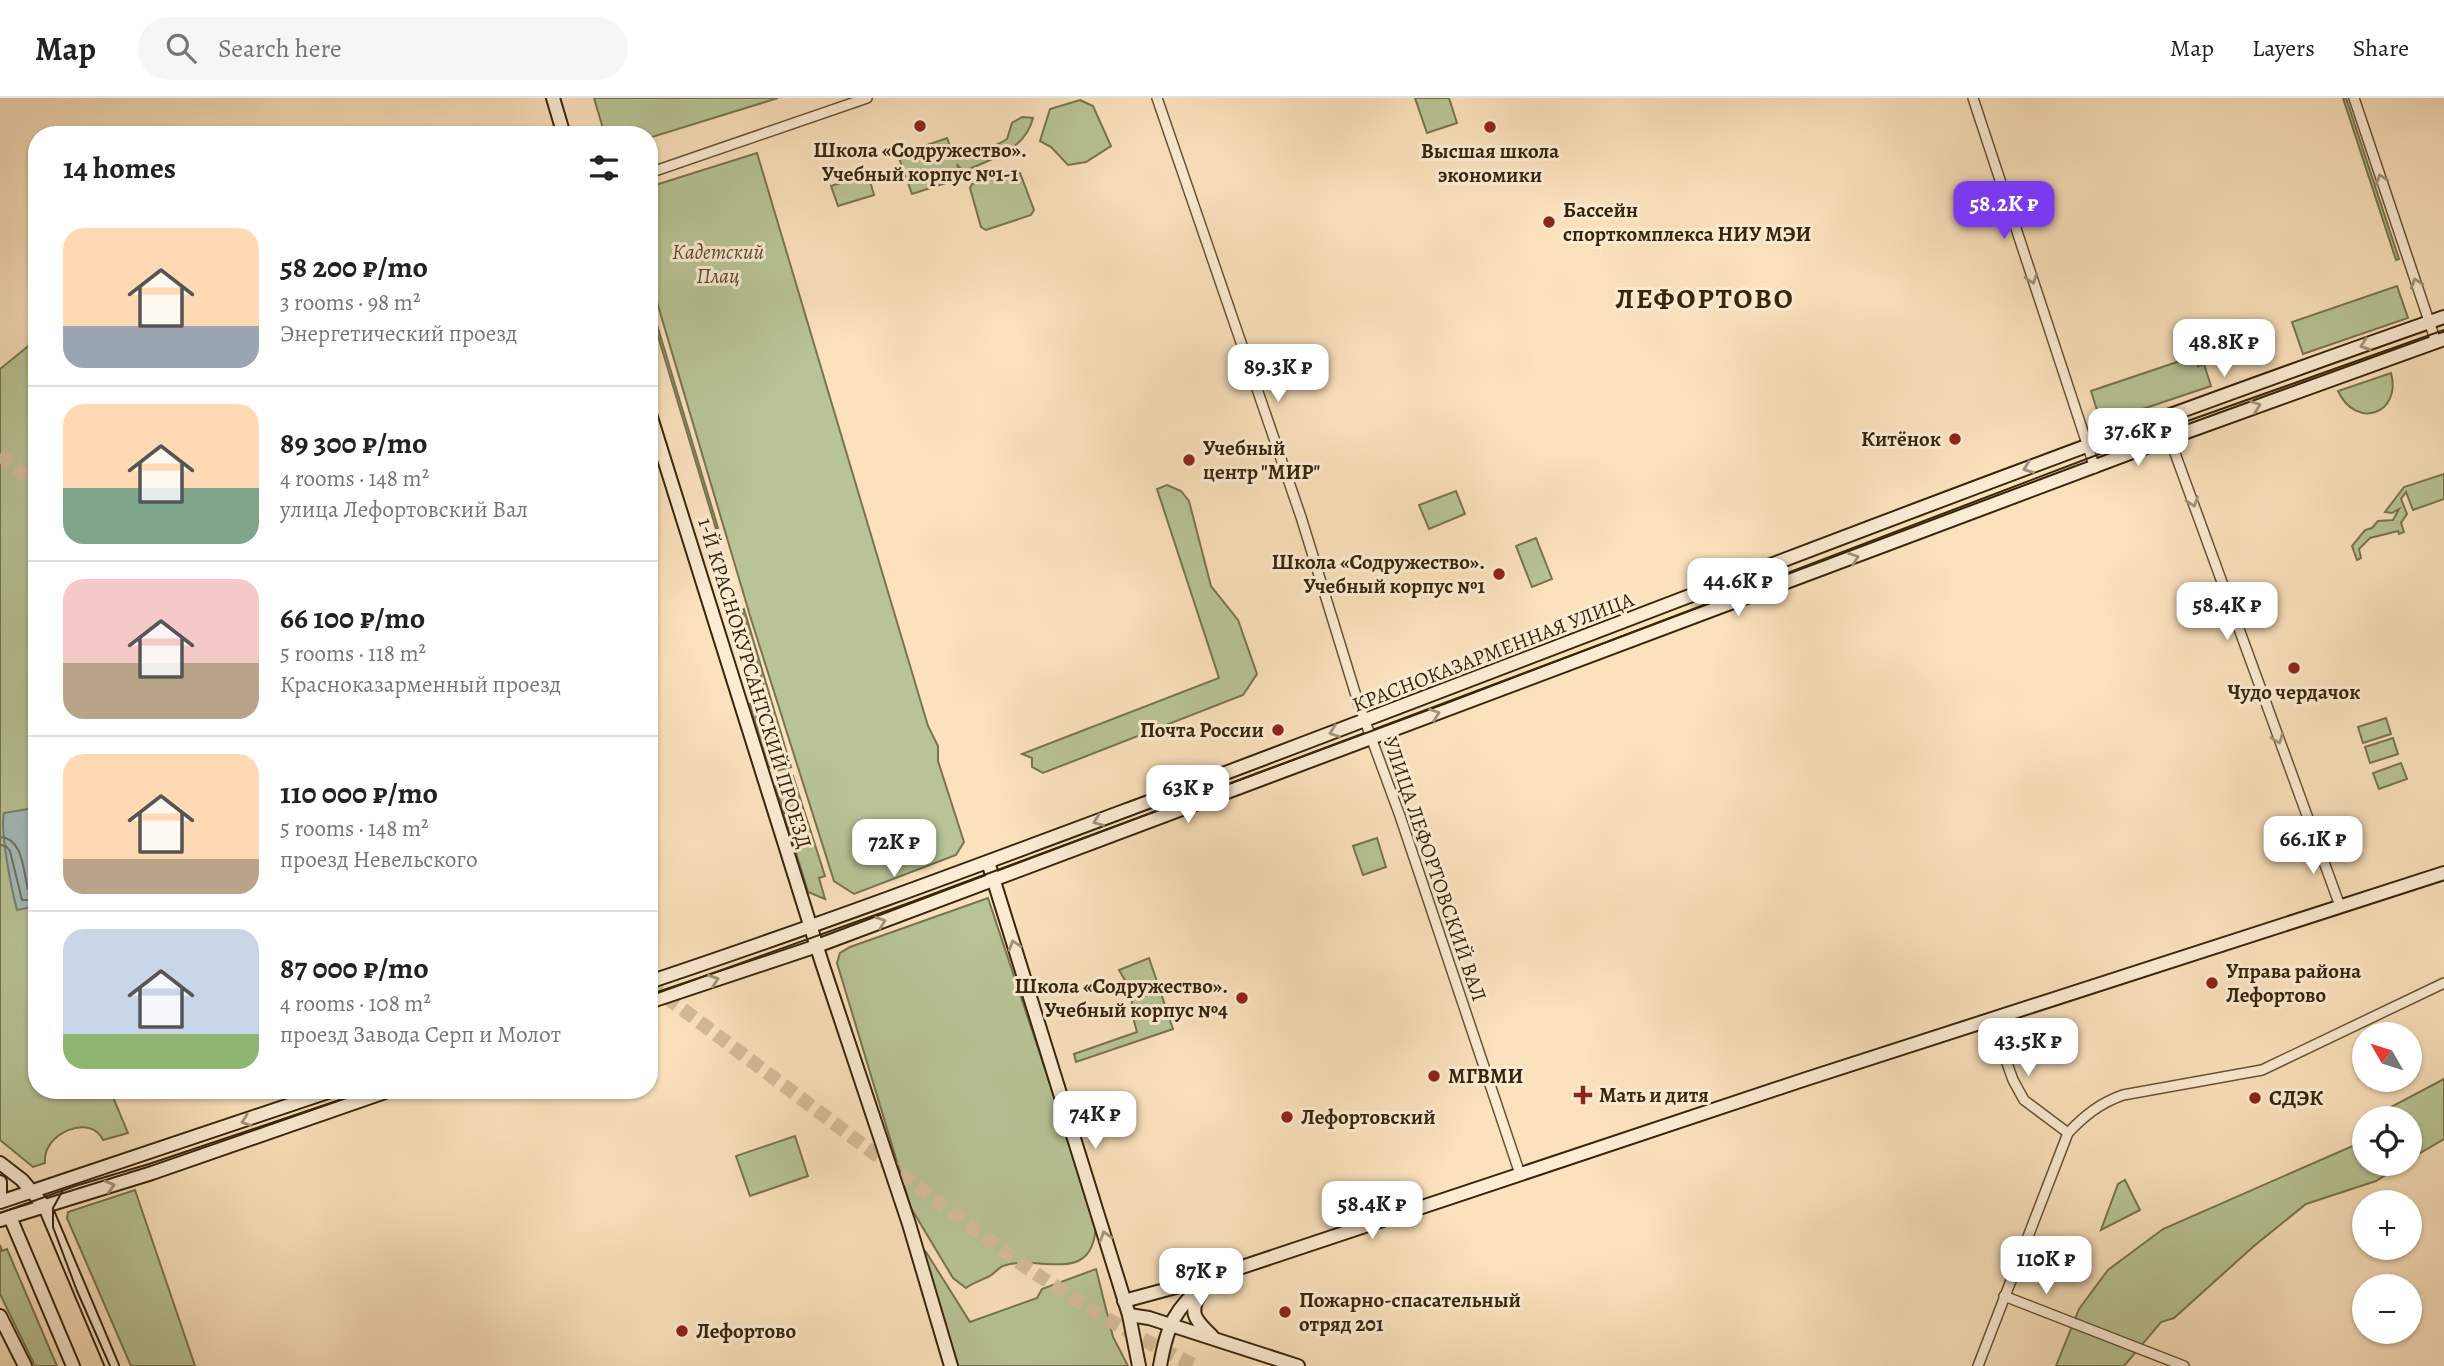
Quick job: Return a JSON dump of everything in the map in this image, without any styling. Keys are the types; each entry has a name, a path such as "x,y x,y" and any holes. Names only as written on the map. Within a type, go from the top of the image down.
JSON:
{"main road":[{"path":"553,98 561,126"},
{"name":"КРАСНОКАЗАРМЕННАЯ УЛИЦА","path":"811,926 1365,721 2087,446 2444,317"},
{"name":"КРАСНОКАЗАРМЕННАЯ УЛИЦА","path":"817,946 2169,438 2440,341"},
{"name":"1-Й КРАСНОКУРСАНТСКИЙ ПРОЕЗД","path":"658,440 817,946 909,1224 951,1366"},
{"path":"988,862 1125,1301 1139,1366"},
{"path":"1125,1301 1213,1277 1520,1174 2444,873"},
{"path":"658,979 811,926"},
{"path":"658,999 817,946"},
{"path":"0,1182 0,1201 307,1099"},
{"path":"73,1366 5,1219 152,1173 365,1099"},
{"path":"0,1163 22,1180 45,1207 112,1366"},
{"path":"1160,1366 1165,1340 1176,1311 1213,1277"},
{"path":"1213,1277 1197,1299 1194,1311 1195,1321 1214,1339"},
{"path":"1129,1315 1171,1325 1298,1366"},
{"path":"0,1316 25,1366"}],"street":[{"path":"658,170 867,98"},
{"name":"УЛИЦА ЛЕФОРТОВСКИЙ ВАЛ","path":"1157,98 1304,527 1365,721 1400,816 1520,1174"},
{"path":"1973,98 2095,468"},
{"path":"2354,98 2429,322 2440,341"},
{"path":"2161,420 2340,906"},
{"path":"1978,1366 2068,1133 2082,1118 2114,1098 2137,1091 2262,1070 2444,984"},
{"path":"1992,1021 2013,1080 2024,1100 2068,1133"},
{"path":"2004,1296 2184,1366"}],"green space":[{"path":"594,98 778,98 658,135 658,126 602,126"},
{"path":"1415,98 1449,98 1457,123 1427,133"},
{"path":"2343,98 2346,98 2399,259 2396,260"},
{"path":"1080,100 1093,106 1111,146 1086,162 1068,165 1051,147 1040,141 1050,109"},
{"path":"1022,117 1033,118 1029,129 1014,146 963,172 957,164 961,178 912,194 898,155 947,138 955,159 955,145 976,150 993,146 1007,139 1012,123"},
{"name":"Кадетский Плац","path":"757,153 928,726 938,746 938,761 964,842 956,855 854,894 834,881 751,619 658,305 658,184"},
{"path":"1016,170 1020,173 1034,210 1031,215 986,230 981,227 970,188 972,184"},
{"path":"868,174 874,195 838,206 831,186"},
{"path":"2397,286 2408,318 2303,354 2292,322"},
{"path":"658,328 718,528 716,529 658,336"},
{"path":"28,346 28,1099 114,1099 128,1133 103,1140 97,1132 88,1128 68,1130 51,1143 46,1152 45,1163 33,1167 0,1140 0,369"},
{"path":"2201,354 2201,357 2195,359 2198,366 2204,364 2211,386 2101,423 2091,391"},
{"path":"2391,373 2393,387 2390,399 2384,407 2375,412 2355,410 2338,391"},
{"path":"2444,474 2444,499 2413,510 2406,492 2401,499 2407,514 2401,523 2404,532 2370,538 2359,549 2361,558 2357,560 2352,546 2365,530 2372,528 2378,521 2393,520 2399,509 2392,513 2385,512 2404,487"},
{"path":"1167,485 1181,491 1189,501 1211,586 1238,620 1257,674 1243,695 1043,773 1032,767 1032,758 1022,754 1219,678 1157,489"},
{"path":"1456,491 1465,514 1429,529 1419,505"},
{"path":"1536,538 1552,579 1532,587 1516,546"},
{"path":"744,609 791,767 776,771 768,766 750,704 752,703 763,738 778,734 742,610"},
{"path":"2386,718 2391,734 2363,743 2358,727"},
{"path":"2393,738 2398,754 2370,763 2365,747"},
{"path":"2401,763 2407,779 2379,789 2373,773"},
{"path":"793,776 825,876 819,878 825,899 808,892 776,787 779,780"},
{"path":"1377,838 1386,867 1363,875 1353,846"},
{"path":"988,898 1096,1222 1093,1243 1086,1255 1076,1262 1017,1263 1003,1266 966,1288 953,1278 911,1208 837,963 840,953 850,947"},
{"path":"1149,958 1173,1029 1076,1062 1074,1054 1137,1032 1131,1010 1133,994 1119,970"},
{"path":"2444,1079 2444,1139 2422,1152 2422,1106 2393,1106"},
{"path":"795,1136 808,1176 750,1196 736,1156"},
{"path":"2352,1146 2352,1176 2384,1176 2306,1204 2254,1246 2174,1318 2161,1322 2124,1366 2056,1366 2079,1309 2108,1270 2163,1229"},
{"path":"2125,1180 2140,1210 2101,1230 2118,1184"},
{"path":"135,1190 195,1366 131,1366 67,1218 68,1212"},
{"path":"0,1245 2,1251 7,1249 57,1366 35,1366 0,1294"},
{"path":"922,1249 970,1322 1037,1298 1042,1289 1096,1269 1113,1337 1128,1366 958,1366"}],"water":[{"path":"28,809 28,908 17,910 5,846 4,813"}],"tunnel":[{"path":"0,454 28,478"},
{"path":"658,991 1017,1261 1105,1317 1196,1366"}],"tram line":[{"path":"658,993 906,904 1444,704 2165,429 2444,330"},
{"path":"0,1213 342,1099"},
{"path":"63,1190 53,1208 53,1227 110,1366"}],"place":[{"name":"Школа «Содружество». Учебный корпус №1-1","path":"920,126"},
{"name":"Высшая школа экономики","path":"1490,127"},
{"name":"Бассейн спорткомплекса НИУ МЭИ","path":"1549,222"},
{"name":"Китёнок","path":"1955,439"},
{"name":"Учебный центр \"МИР\"","path":"1189,460"},
{"name":"Школа «Содружество». Учебный корпус №1","path":"1499,574"},
{"name":"Чудо чердачок","path":"2294,668"},
{"name":"Почта России","path":"1278,730"},
{"name":"Управа района Лефортово","path":"2212,983"},
{"name":"Школа «Содружество». Учебный корпус №4","path":"1242,998"},
{"name":"МГВМИ","path":"1434,1076"},
{"name":"Мать и дитя","path":"1583,1095"},
{"name":"СДЭК","path":"2255,1098"},
{"name":"Лефортовский","path":"1287,1117"},
{"name":"Пожарно-спасательный отряд 201","path":"1285,1312"},
{"name":"Лефортово","path":"682,1331"}],"district":[{"name":"ЛЕФОРТОВО","path":"1705,298"}]}
